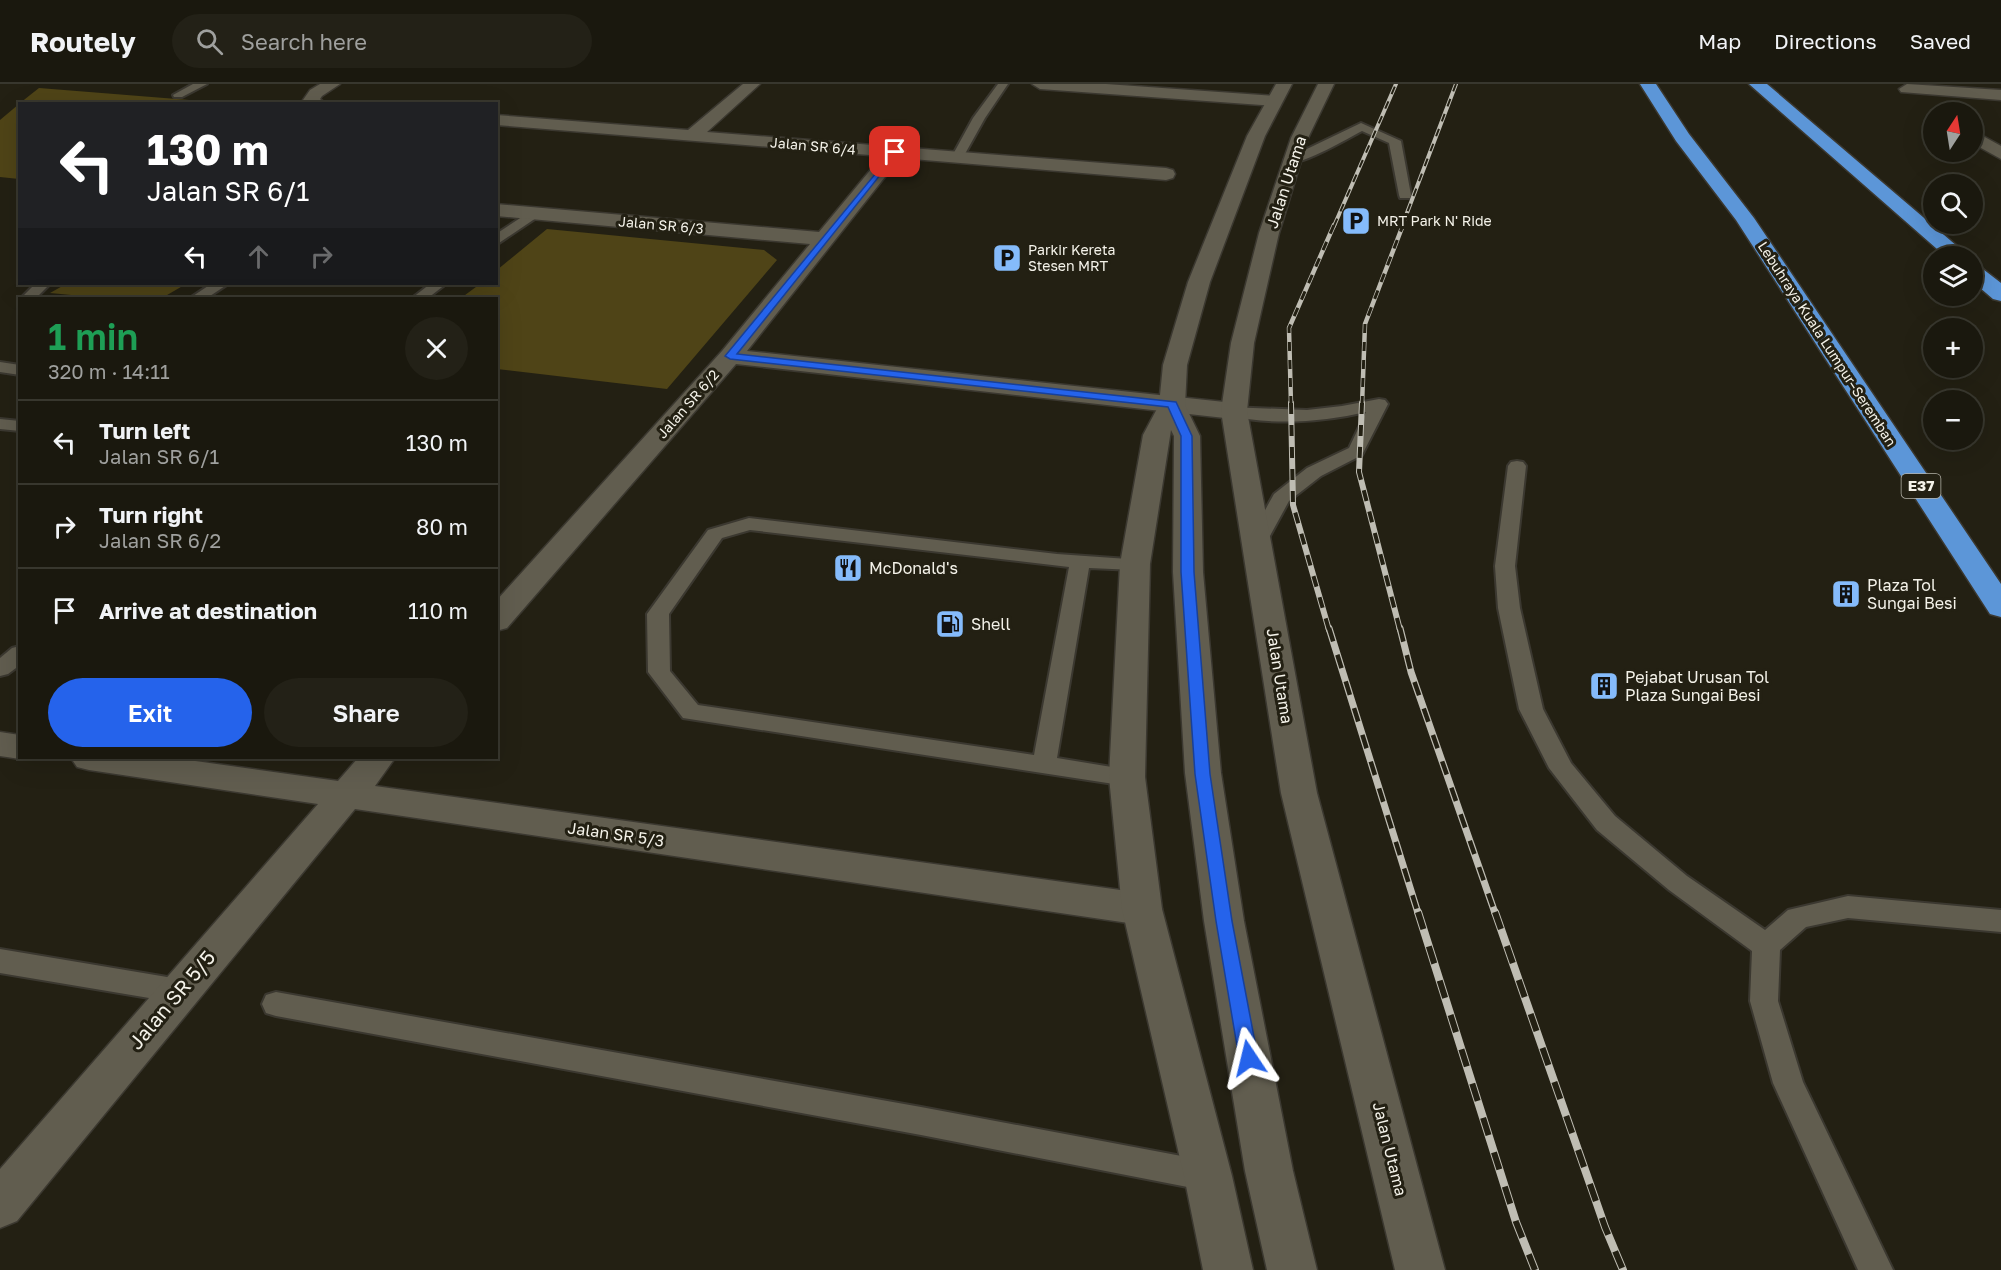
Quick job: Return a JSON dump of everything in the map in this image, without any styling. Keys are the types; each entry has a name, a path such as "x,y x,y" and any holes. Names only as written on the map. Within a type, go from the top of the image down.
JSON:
{"highway":[{"name":"Lebuhraya Kuala Lumpur–Seremban","path":"1648,84 1682,137 1744,218 2001,607"},
{"path":"1757,84 1945,246"},
{"path":"1983,279 2001,294"}],"street":[{"path":"317,98 332,84"},
{"path":"692,136 752,84"},
{"path":"1040,84 1279,93 1256,136 1198,282 1175,365 1172,405 1156,435 1134,564 1127,777 1142,909 1208,1176 1228,1270"},
{"name":"Jalan Utama","path":"1326,84 1309,112 1290,160 1251,297 1236,370 1234,411 1258,541 1299,793 1420,1270"},
{"path":"1903,87 2001,95"},
{"path":"1903,87 1925,102"},
{"name":"Jalan SR 6/4","path":"498,120 1166,174"},
{"path":"498,134 517,122"},
{"path":"1983,142 2001,154"},
{"name":"Jalan SR 6/2","path":"498,619 730,356 895,152"},
{"name":"Jalan SR 6/3","path":"498,210 825,239"},
{"path":"730,356 1234,411"},
{"path":"1172,405 1187,436 1188,572 1203,774 1224,921 1269,1171 1292,1270"},
{"path":"0,744 18,747"},
{"name":"Jalan SR 5/3","path":"96,759 1142,909"},
{"path":"345,795 377,759"},
{"name":"Jalan SR 5/5","path":"0,1205 345,795"}],"lane":[{"path":"178,95 202,84"},
{"path":"957,158 979,118 1003,84"},
{"path":"1290,160 1336,141 1361,126 1395,141 1405,195"},
{"path":"498,240 534,213"},
{"path":"29,297 42,285"},
{"path":"199,297 219,285"},
{"path":"420,297 438,285"},
{"path":"0,367 18,370"},
{"path":"1234,411 1302,417 1345,413 1379,404 1356,451 1314,472 1281,498 1258,541"},
{"path":"0,424 18,426"},
{"path":"1516,466 1505,566 1509,608 1532,708 1561,768 1606,823 1678,883 1766,946"},
{"path":"1127,777 692,712 659,672 658,614 715,534 749,524 1080,561 1134,564"},
{"path":"1044,764 1080,561"},
{"path":"0,669 18,656"},
{"path":"1876,1270 1788,1083 1764,1001 1766,946 1798,918 1848,907 2001,921"},
{"path":"0,961 179,991"},
{"path":"276,1004 932,1123 1208,1176"}],"shaded area":[{"path":"39,88 214,102 21,102"},
{"path":"18,105 18,179 0,177 0,120"},
{"path":"547,229 764,250 777,260 667,389 498,369 498,297 462,297 479,285 498,285 498,269"},
{"path":"64,285 184,285 164,297 92,297 50,293"}],"railway":[{"path":"1334,226 1396,84"},
{"path":"1402,226 1456,84"},
{"path":"1291,405 1289,328 1334,225"},
{"path":"1362,405 1365,324 1403,225"},
{"path":"1291,403 1293,505 1329,630"},
{"path":"1362,403 1359,472 1400,630"},
{"path":"1329,628 1418,913"},
{"path":"1400,628 1411,672 1495,913"},
{"path":"1418,912 1516,1222 1535,1270"},
{"path":"1495,912 1605,1227 1623,1270"}],"place":[{"name":"MRT Park N' Ride","path":"1356,221"},
{"name":"Parkir Kereta Stesen MRT","path":"1007,258"},
{"name":"McDonald's","path":"848,568"},
{"name":"Plaza Tol Sungai Besi","path":"1846,594"},
{"name":"Shell","path":"950,624"},
{"name":"Pejabat Urusan Tol Plaza Sungai Besi","path":"1604,686"}],"route":[{"path":"895,152 730,356 1172,405 1187,436 1188,572 1203,774 1224,921 1249,1058"}]}
